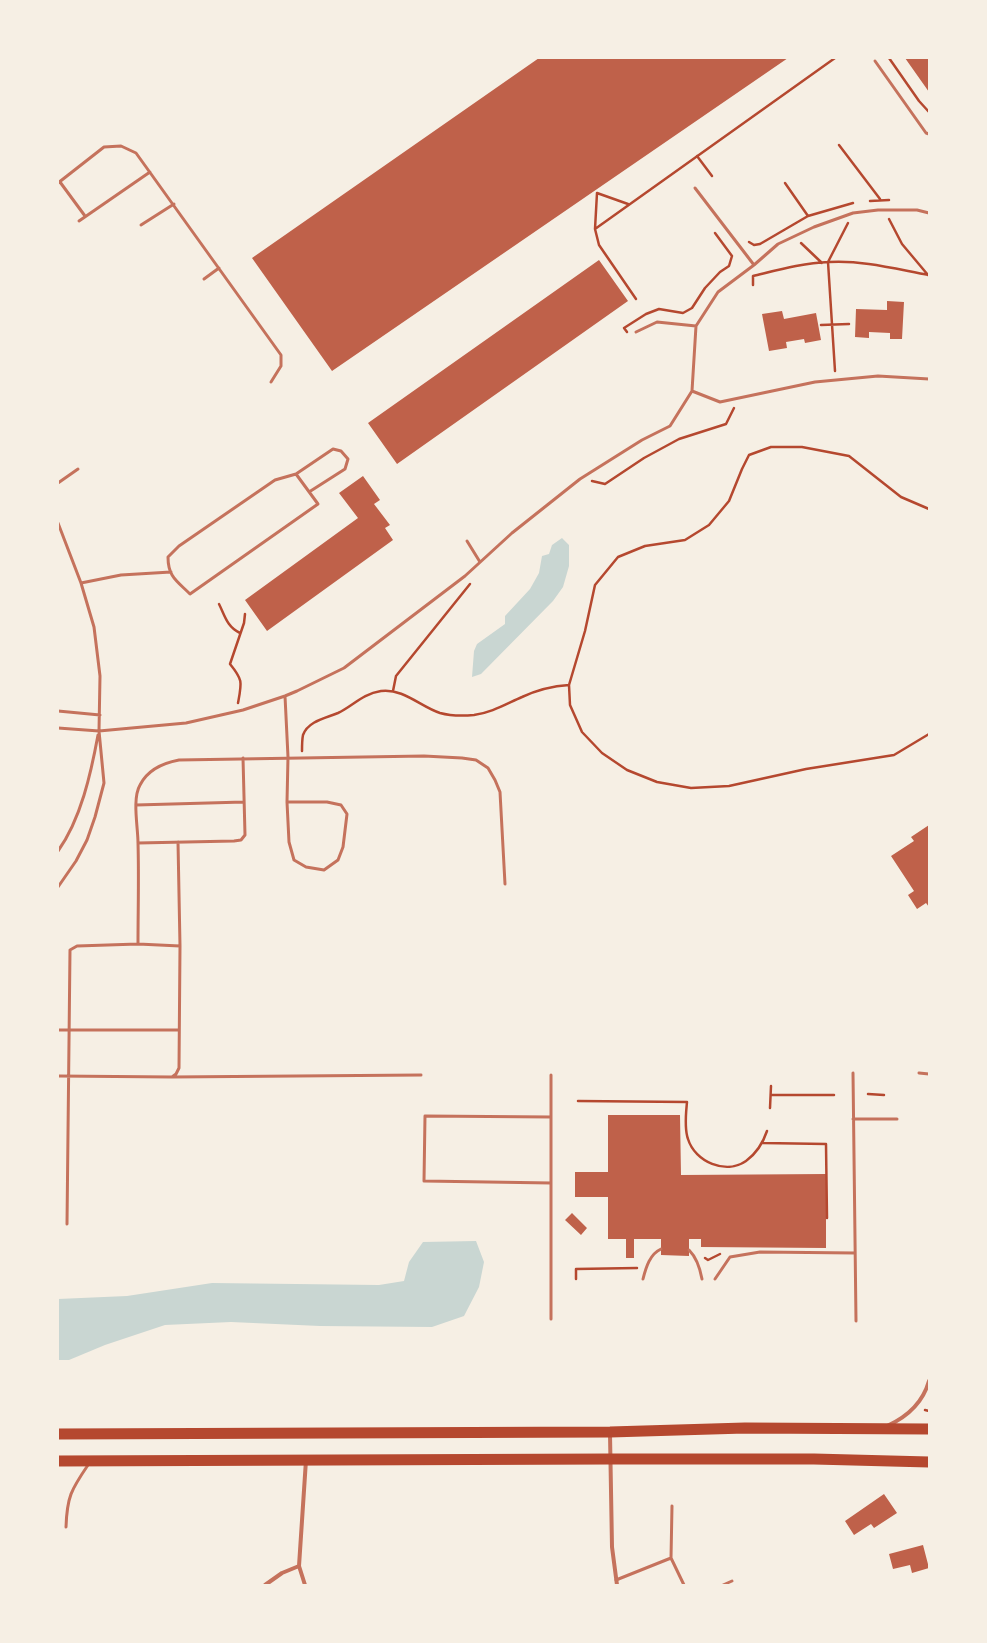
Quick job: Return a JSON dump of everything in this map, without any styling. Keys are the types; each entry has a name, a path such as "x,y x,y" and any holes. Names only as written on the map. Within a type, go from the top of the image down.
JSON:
{"highway":[{"path":"58,1434 610,1432 745,1428 929,1429"},
{"path":"58,1460 814,1459 926,1463"}],"street":[{"path":"870,1428 888,1425 906,1414 924,1395 929,1381"},
{"path":"610,1432 612,1546 617,1585"},
{"path":"305,1585 299,1566 306,1460"},
{"path":"265,1585 282,1572 299,1566"}],"lane":[{"path":"875,61 921,126 929,134"},
{"path":"85,216 59,182 104,147 121,146 136,153 281,355 281,366 271,382"},
{"path":"79,221 150,172"},
{"path":"695,188 754,265"},
{"path":"141,225 174,204"},
{"path":"58,728 99,731 186,723 237,711 285,696 344,668 471,570 512,533 580,479 642,440 670,426 692,391 696,326 718,292 754,265 778,244 814,227 853,213 878,210 917,210 929,213"},
{"path":"204,279 219,268"},
{"path":"636,332 657,322 696,326"},
{"path":"692,391 720,402 815,382 878,376 929,379"},
{"path":"296,474 309,492 318,504 190,594 175,579 168,568 168,558 179,546 275,480 296,474 333,449 341,451 348,459 346,469 309,492"},
{"path":"58,483 78,469"},
{"path":"58,523 81,583 94,627 100,676 99,731 89,781 74,822 58,851"},
{"path":"467,542 480,562"},
{"path":"81,583 121,575 171,572"},
{"path":"285,696 288,757 287,802 289,842 294,860 306,867 324,870 338,860 343,847 348,814 341,805 327,802 287,802"},
{"path":"58,711 100,715"},
{"path":"58,887 76,861 87,840 104,784 99,731"},
{"path":"138,944 138,843 136,805 139,785 151,771 164,763 180,760 288,757 424,756 476,760 488,768 500,792 505,884"},
{"path":"138,843 241,840 245,834 243,758"},
{"path":"136,805 244,802"},
{"path":"172,1077 176,1074 179,1068 180,946 178,842"},
{"path":"67,1224 70,950 77,946 138,944 180,946"},
{"path":"58,1030 179,1030"},
{"path":"853,1073 856,1321"},
{"path":"919,1073 929,1074"},
{"path":"58,1076 172,1077 421,1075"},
{"path":"551,1075 551,1319"},
{"path":"551,1116 425,1116 424,1181 551,1183"},
{"path":"853,1119 897,1119"},
{"path":"643,1279 647,1265 656,1251 661,1249"},
{"path":"689,1250 694,1255 699,1266 702,1279"},
{"path":"715,1279 730,1257 760,1252 855,1253"},
{"path":"66,1527 69,1497 74,1484 90,1460"},
{"path":"672,1506 671,1558 684,1585"},
{"path":"616,1580 671,1558"},
{"path":"723,1585 732,1581"}],"path":[{"path":"595,229 835,58"},
{"path":"889,58 919,101 929,112"},
{"path":"840,145 880,199"},
{"path":"697,156 712,176"},
{"path":"785,183 808,216"},
{"path":"629,204 597,193 595,229 599,245 636,299"},
{"path":"885,210 902,244 929,275"},
{"path":"836,380 831,325 828,262 853,213"},
{"path":"624,328 646,314 659,309 683,313 692,308 705,288 720,272 729,266 732,256 715,233"},
{"path":"794,236 822,263"},
{"path":"753,285 753,276 791,267 828,262 855,262 887,266 929,275"},
{"path":"821,325 849,324"},
{"path":"580,479 605,484 644,458 679,439 726,424 740,398"},
{"path":"929,509 901,497 849,456 802,447 771,446 749,455 729,501 709,526 685,540 645,546 618,557 613,562 595,585 585,631 569,685 570,705 582,732 602,753 627,770 657,782 692,788 729,786 806,769 894,755 929,734"},
{"path":"393,691 396,676 464,592 475,576 471,570"},
{"path":"219,604 227,623 233,630 240,633"},
{"path":"237,711 242,684 238,674 230,664 245,614"},
{"path":"301,757 303,736 307,728 319,720 339,712 361,697 381,691 393,691 439,712 454,715 474,715 494,710 523,696 555,686 569,685"},
{"path":"770,1108 772,1086"},
{"path":"868,1094 884,1094"},
{"path":"771,1095 834,1095"},
{"path":"578,1101 687,1102 687,1138 692,1148 700,1157 712,1164 723,1166 734,1166 746,1161 763,1143 767,1131"},
{"path":"763,1143 826,1144 827,1218"},
{"path":"700,1254 708,1260 725,1251"},
{"path":"576,1279 576,1269 639,1268"},
{"path":"925,1410 929,1411"}],"shaded area":[{"path":"562,538 569,545 569,566 563,587 553,601 481,674 472,677 474,651 477,644 505,624 505,616 530,589 539,573 542,556 549,554 552,545"},
{"path":"476,1241 484,1262 479,1287 464,1316 432,1327 320,1326 231,1322 165,1325 105,1345 69,1360 58,1360 58,1299 127,1296 212,1283 379,1285 404,1281 409,1262 423,1242"}],"building":[{"path":"539,58 788,58 332,371 252,258"},
{"path":"905,58 929,58 929,92"},
{"path":"599,260 628,301 397,464 368,423"},
{"path":"887,301 904,302 902,339 890,339 890,333 869,332 869,338 855,337 856,309 887,310"},
{"path":"782,311 784,319 816,313 821,340 805,343 804,339 786,342 787,348 769,351 762,314"},
{"path":"363,476 380,500 374,504 390,525 385,528 393,540 267,631 245,600 358,518 339,493"},
{"path":"929,825 929,907 926,903 917,909 908,895 914,891 891,856 914,841 911,837"},
{"path":"608,1115 680,1115 681,1175 826,1174 826,1248 701,1247 701,1239 689,1239 689,1256 661,1255 661,1239 634,1239 634,1258 626,1258 626,1239 608,1239 608,1197 575,1197 575,1172 608,1172"},
{"path":"572,1213 587,1228 581,1235 565,1220"},
{"path":"884,1494 897,1513 874,1528 871,1524 854,1535 845,1521"},
{"path":"923,1545 929,1568 912,1573 910,1565 893,1569 889,1554"}]}
